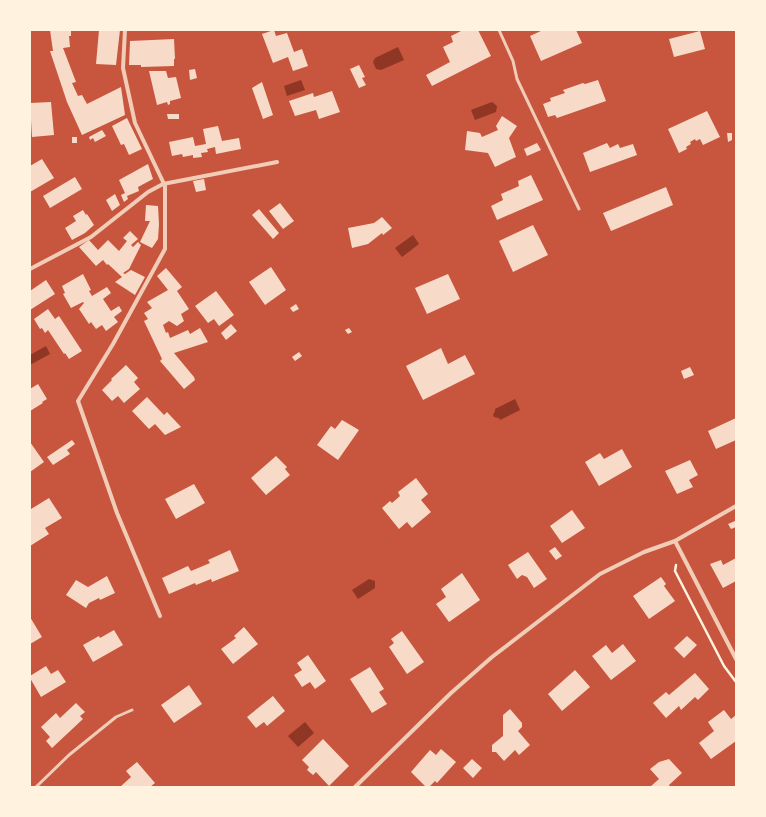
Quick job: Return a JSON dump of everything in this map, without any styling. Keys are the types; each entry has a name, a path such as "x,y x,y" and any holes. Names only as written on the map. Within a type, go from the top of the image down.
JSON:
{"street":[{"path":"126,30 123,68 136,123 165,186 165,249 78,401 116,513 160,616"},
{"path":"30,269 91,237 148,192 163,184 277,162"},
{"path":"355,787 451,693 499,652 600,574 644,552 674,541 736,506"},
{"path":"674,541 736,659"}],"lane":[{"path":"499,30 513,61 517,79 579,210"},
{"path":"36,787 69,755 116,717 132,710"}],"path":[{"path":"684,560 675,566 675,571 724,666 736,682"}],"shaded area":[{"path":"398,47 404,60 381,70 376,69 373,62 375,58"},
{"path":"301,80 305,90 287,96 284,86"},
{"path":"492,102 497,106 496,112 475,120 471,110"},
{"path":"413,235 419,244 402,257 395,248"},
{"path":"46,346 50,354 30,365 30,355"},
{"path":"515,399 520,410 500,420 499,418 494,417 493,415 495,409"},
{"path":"369,579 375,581 375,588 358,599 352,590"},
{"path":"305,722 314,733 298,747 288,736"}],"building":[{"path":"50,30 71,30 71,36 69,36 70,47 63,48 76,82 72,83 78,96 82,95 87,104 121,87 125,115 82,135 67,102 50,51 53,51"},
{"path":"99,30 120,30 116,65 96,64"},
{"path":"274,30 276,36 287,33 294,52 302,49 308,66 293,71 288,57 273,63 262,34"},
{"path":"463,30 478,30 491,56 432,86 426,75 450,62 443,47 453,42 451,36"},
{"path":"543,30 576,30 582,43 541,61 530,36"},
{"path":"700,31 705,49 674,57 669,39"},
{"path":"174,39 174,66 141,67 141,65 129,65 130,41"},
{"path":"359,65 365,77 362,78 366,85 359,88 350,69"},
{"path":"195,69 197,78 190,80 189,70"},
{"path":"149,71 166,71 168,78 176,77 181,98 170,101 170,104 168,105 167,102 157,105"},
{"path":"598,80 606,101 557,118 555,115 548,117 543,104 551,101 550,98 565,93 563,90 583,83 585,84"},
{"path":"262,82 273,115 263,119 252,88"},
{"path":"332,91 340,112 319,119 316,110 295,116 289,101 313,93 314,97"},
{"path":"51,102 54,135 32,137 30,103"},
{"path":"707,111 720,137 703,145 700,139 696,141 695,139 686,147 687,149 679,153 668,129"},
{"path":"167,114 179,114 179,119 168,119"},
{"path":"502,116 517,126 509,138 516,157 495,167 488,153 465,150 467,131 480,133 482,137 498,130 496,126"},
{"path":"127,118 142,149 129,155 124,144 121,145 112,126"},
{"path":"218,126 222,141 239,138 241,149 216,154 215,147 207,149 208,152 201,153 202,157 193,158 193,155 183,157 182,154 172,156 169,142 193,137 195,146 206,144 203,129"},
{"path":"102,130 106,136 95,142 93,138 90,140 89,137"},
{"path":"727,133 732,133 732,140 728,142"},
{"path":"72,137 77,137 77,143 72,143"},
{"path":"537,143 541,150 527,156 524,149"},
{"path":"607,143 610,148 618,144 620,148 633,144 637,155 590,172 583,153"},
{"path":"42,159 54,178 30,192 30,166"},
{"path":"148,164 153,179 138,187 139,191 127,196 128,199 124,202 121,195 125,193 119,180"},
{"path":"531,175 543,200 497,220 491,206 503,200 501,194 519,186 518,181"},
{"path":"75,177 82,189 50,208 43,196"},
{"path":"204,179 206,190 196,192 193,181"},
{"path":"666,187 673,205 611,231 603,213"},
{"path":"115,194 120,205 112,211 106,200"},
{"path":"280,203 294,221 283,229 269,211"},
{"path":"146,205 158,206 158,239 152,248 140,242 150,221 145,221"},
{"path":"259,209 279,233 273,239 252,215"},
{"path":"83,210 94,225 85,233 72,240 65,228 76,221 73,216"},
{"path":"382,217 392,228 383,235 382,233 368,244 352,248 348,228 374,223"},
{"path":"533,225 548,255 513,272 499,241"},
{"path":"130,231 138,239 131,245 133,247 138,242 141,245 129,269 123,273 125,274 131,270 145,277 135,295 115,282 122,277 108,264 107,265 103,260 96,266 79,247 89,240 98,250 108,240 119,251 127,241 123,238"},
{"path":"271,267 286,290 265,305 249,282"},
{"path":"166,268 182,287 177,291 189,309 181,314 184,321 177,326 169,321 163,325 166,333 168,332 170,338 188,330 190,334 200,328 208,342 174,353 195,380 184,389 160,361 162,359 144,321 148,319 144,313 152,308 147,302 168,290 157,276"},
{"path":"83,274 91,290 89,291 92,296 107,287 111,293 103,299 111,311 119,306 122,311 114,317 118,322 106,331 102,325 96,329 91,322 89,324 79,309 84,303 83,302 71,308 63,294 65,293 62,286"},
{"path":"448,274 460,299 427,314 415,288"},
{"path":"46,280 55,294 30,310 30,291"},
{"path":"216,291 234,315 219,326 214,319 208,323 195,306"},
{"path":"296,304 299,309 293,312 290,308"},
{"path":"48,309 55,319 59,316 82,351 69,359 48,330 45,333 42,328 40,329 34,319"},
{"path":"231,324 237,331 226,340 221,333"},
{"path":"349,328 352,332 348,334 345,330"},
{"path":"441,348 448,364 465,355 475,374 423,400 406,366"},
{"path":"299,352 302,356 295,361 292,357"},
{"path":"126,365 138,378 134,382 140,389 124,403 118,396 112,401 102,390"},
{"path":"690,367 694,375 684,379 681,371"},
{"path":"38,384 47,399 30,411 30,389"},
{"path":"147,397 164,415 167,412 181,427 165,435 155,424 149,429 132,411"},
{"path":"736,418 736,440 716,449 708,431"},
{"path":"342,420 359,430 338,460 317,445 331,426 335,429"},
{"path":"72,440 75,444 67,450 70,454 53,465 47,457"},
{"path":"30,442 44,462 30,472"},
{"path":"622,449 632,467 599,486 585,462 600,453 604,459"},
{"path":"276,456 287,467 285,469 290,475 266,495 251,478"},
{"path":"690,460 698,475 689,480 693,487 677,494 665,471"},
{"path":"416,478 428,494 421,500 431,512 412,528 407,522 399,529 382,508 390,501 392,503 400,496 398,492"},
{"path":"194,484 205,503 176,519 165,499"},
{"path":"49,498 62,518 45,528 49,534 30,546 31,509"},
{"path":"572,510 585,528 562,543 550,526"},
{"path":"735,521 736,527 731,529 728,524"},
{"path":"555,547 562,556 556,560 549,551"},
{"path":"230,550 239,571 212,582 211,579 196,585 195,583 169,594 162,578 188,566 191,571 210,563 208,560"},
{"path":"528,552 547,579 534,588 527,577 522,575 517,579 508,565"},
{"path":"736,558 736,581 723,588 710,564 721,560 723,565"},
{"path":"462,573 480,600 449,622 436,604 446,597 441,589"},
{"path":"107,576 115,593 89,603 86,608 66,595 76,580 88,587"},
{"path":"661,577 666,584 664,586 675,601 649,619 633,596"},
{"path":"30,617 42,637 30,644"},
{"path":"244,627 258,644 233,664 221,649 236,638 234,636"},
{"path":"114,630 123,645 93,662 83,645"},
{"path":"402,631 424,662 407,674 389,647 394,643 391,639"},
{"path":"687,636 697,645 684,658 674,648"},
{"path":"623,644 636,661 611,680 592,656 606,645 612,653"},
{"path":"308,655 326,681 315,689 310,682 302,687 294,675 302,670 297,663"},
{"path":"46,666 51,674 58,670 66,682 41,697 30,676"},
{"path":"370,667 384,689 379,692 387,704 372,713 350,679"},
{"path":"575,670 590,687 562,711 548,694"},
{"path":"695,673 709,689 698,700 695,697 681,710 679,706 666,718 653,703 666,692 669,695"},
{"path":"189,685 202,704 174,723 161,705"},
{"path":"273,696 285,711 267,726 264,722 256,728 247,717"},
{"path":"76,703 85,712 80,716 83,719 52,748 46,741 50,737 41,727 56,713 60,718"},
{"path":"510,709 522,723 522,727 518,731 530,745 519,755 515,750 504,761 496,752 492,752 492,745 503,736 503,715"},
{"path":"724,710 731,719 736,715 736,741 711,759 699,743 714,731 708,722"},
{"path":"323,739 349,766 329,786 316,772 313,775 307,770 309,767 302,760"},
{"path":"441,749 456,762 437,783 435,781 429,787 426,787 411,772 430,750 436,755"},
{"path":"472,759 482,768 473,778 463,768"},
{"path":"669,759 682,773 669,785 670,787 650,787 659,779 650,769 659,762"},
{"path":"137,762 155,783 150,787 120,787 131,777 126,771"}]}
